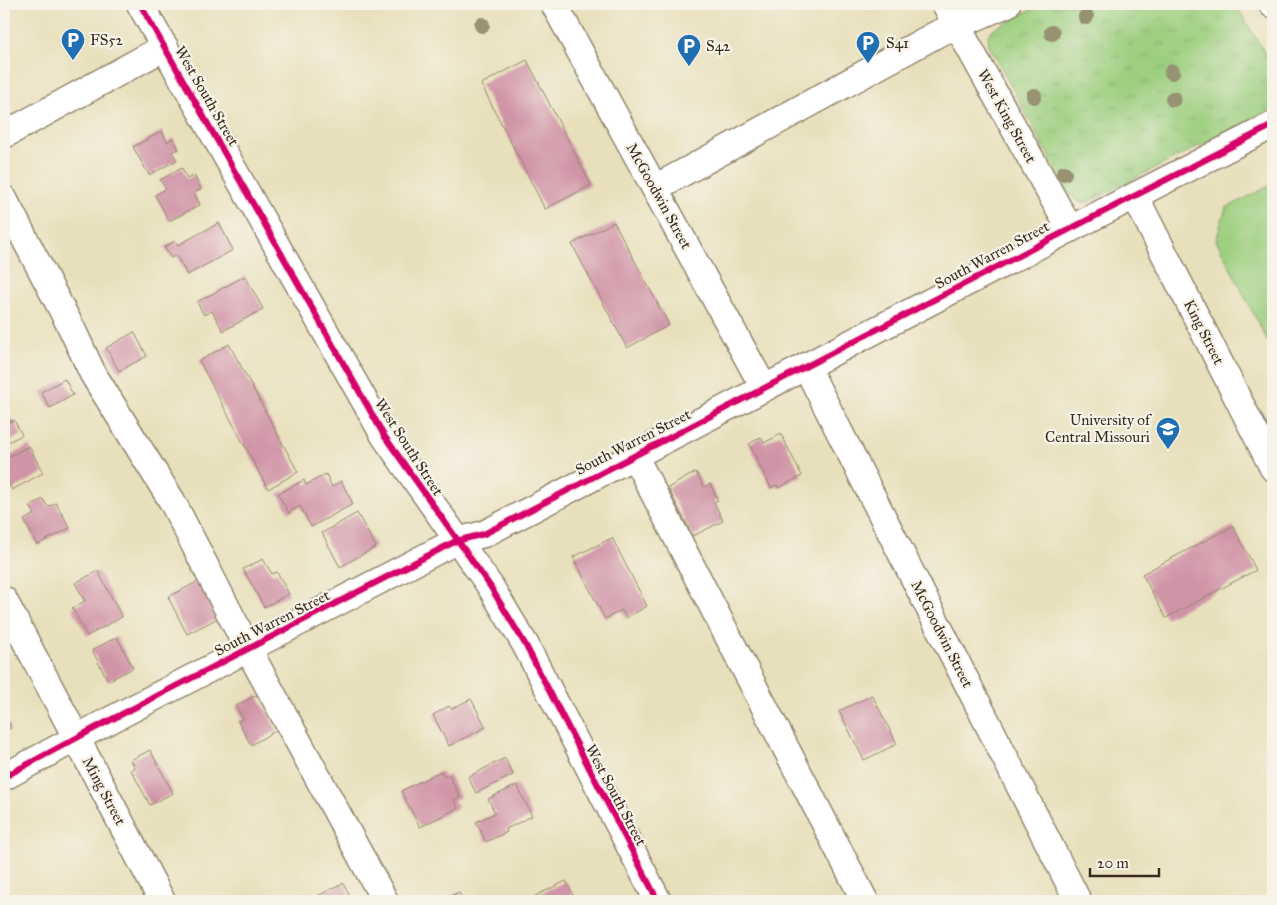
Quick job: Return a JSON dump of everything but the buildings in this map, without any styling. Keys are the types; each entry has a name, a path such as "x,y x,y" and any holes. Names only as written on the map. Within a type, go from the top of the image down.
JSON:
{"street":[{"name":"West South Street","path":"140,4 385,437 490,586 525,644 658,901"},
{"name":"McGoodwin Street","path":"554,4 764,388"},
{"name":"West King Street","path":"945,4 1070,228"},
{"path":"655,188 938,34 1006,4"},
{"path":"4,135 165,47"},
{"name":"South Warren Street","path":"4,777 456,540 484,534 1070,228 1273,125"},
{"name":"King Street","path":"1135,196 1273,468"},
{"path":"4,199 72,329 93,374 172,501 248,649 385,901"},
{"name":"McGoodwin Street","path":"806,366 1078,901"},
{"path":"634,455 865,901"},
{"name":"Ming Street","path":"4,600 162,901"}],"green space":[{"path":"1042,4 1235,4 1273,66 1273,109 1088,202 1078,201 1066,189 989,45 988,35 993,29"},
{"path":"1273,184 1273,352 1216,240 1226,208"}],"cycle path":[{"path":"140,4 385,437 490,586 525,644 658,901"},
{"path":"4,777 456,541 484,534 1273,125"}],"place":[{"name":"FS52","path":"73,61"},
{"name":"S41","path":"868,64"},
{"name":"S42","path":"689,67"},
{"name":"University of Central Missouri","path":"1168,450"}]}
